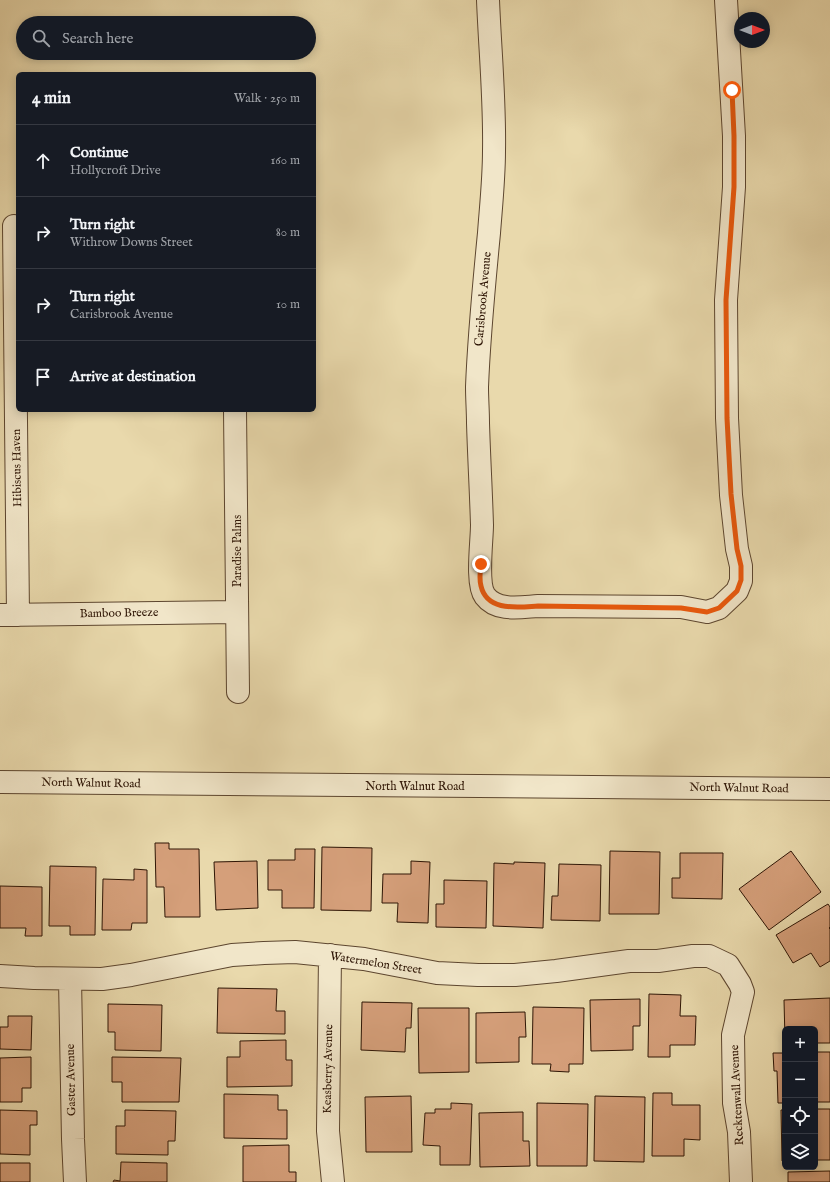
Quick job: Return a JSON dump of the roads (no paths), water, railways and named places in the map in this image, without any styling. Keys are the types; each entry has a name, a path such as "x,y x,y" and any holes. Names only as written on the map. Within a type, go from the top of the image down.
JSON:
{"street":[{"name":"Carisbrook Avenue","path":"488,0 494,114 494,152 477,388 481,486 481,588 485,596 493,602 501,606 516,608 538,606 681,608 707,612 719,608 730,598 737,591 741,580 741,566 737,549 731,494 727,418 726,300 734,187 734,136 726,0"},
{"name":"Hibiscus Haven","path":"9,615 11,226"},
{"name":"Paradise Palms","path":"236,412 238,692"},
{"name":"Bamboo Breeze","path":"9,615 237,612"},
{"name":"North Walnut Road","path":"0,782 830,789"},
{"name":"Watermelon Street","path":"0,976 102,979 131,975 232,955 295,952 364,959 437,973 478,975 522,974 556,971 629,961 658,961 693,956 709,956 728,965"},
{"name":"Keasberry Avenue","path":"330,955 328,1131 333,1182"},
{"name":"Recktenwall Avenue","path":"728,965 740,984 743,992 733,1035 734,1103 739,1132 741,1182"},
{"name":"Gaster Avenue","path":"70,979 72,1124 75,1182"}]}
